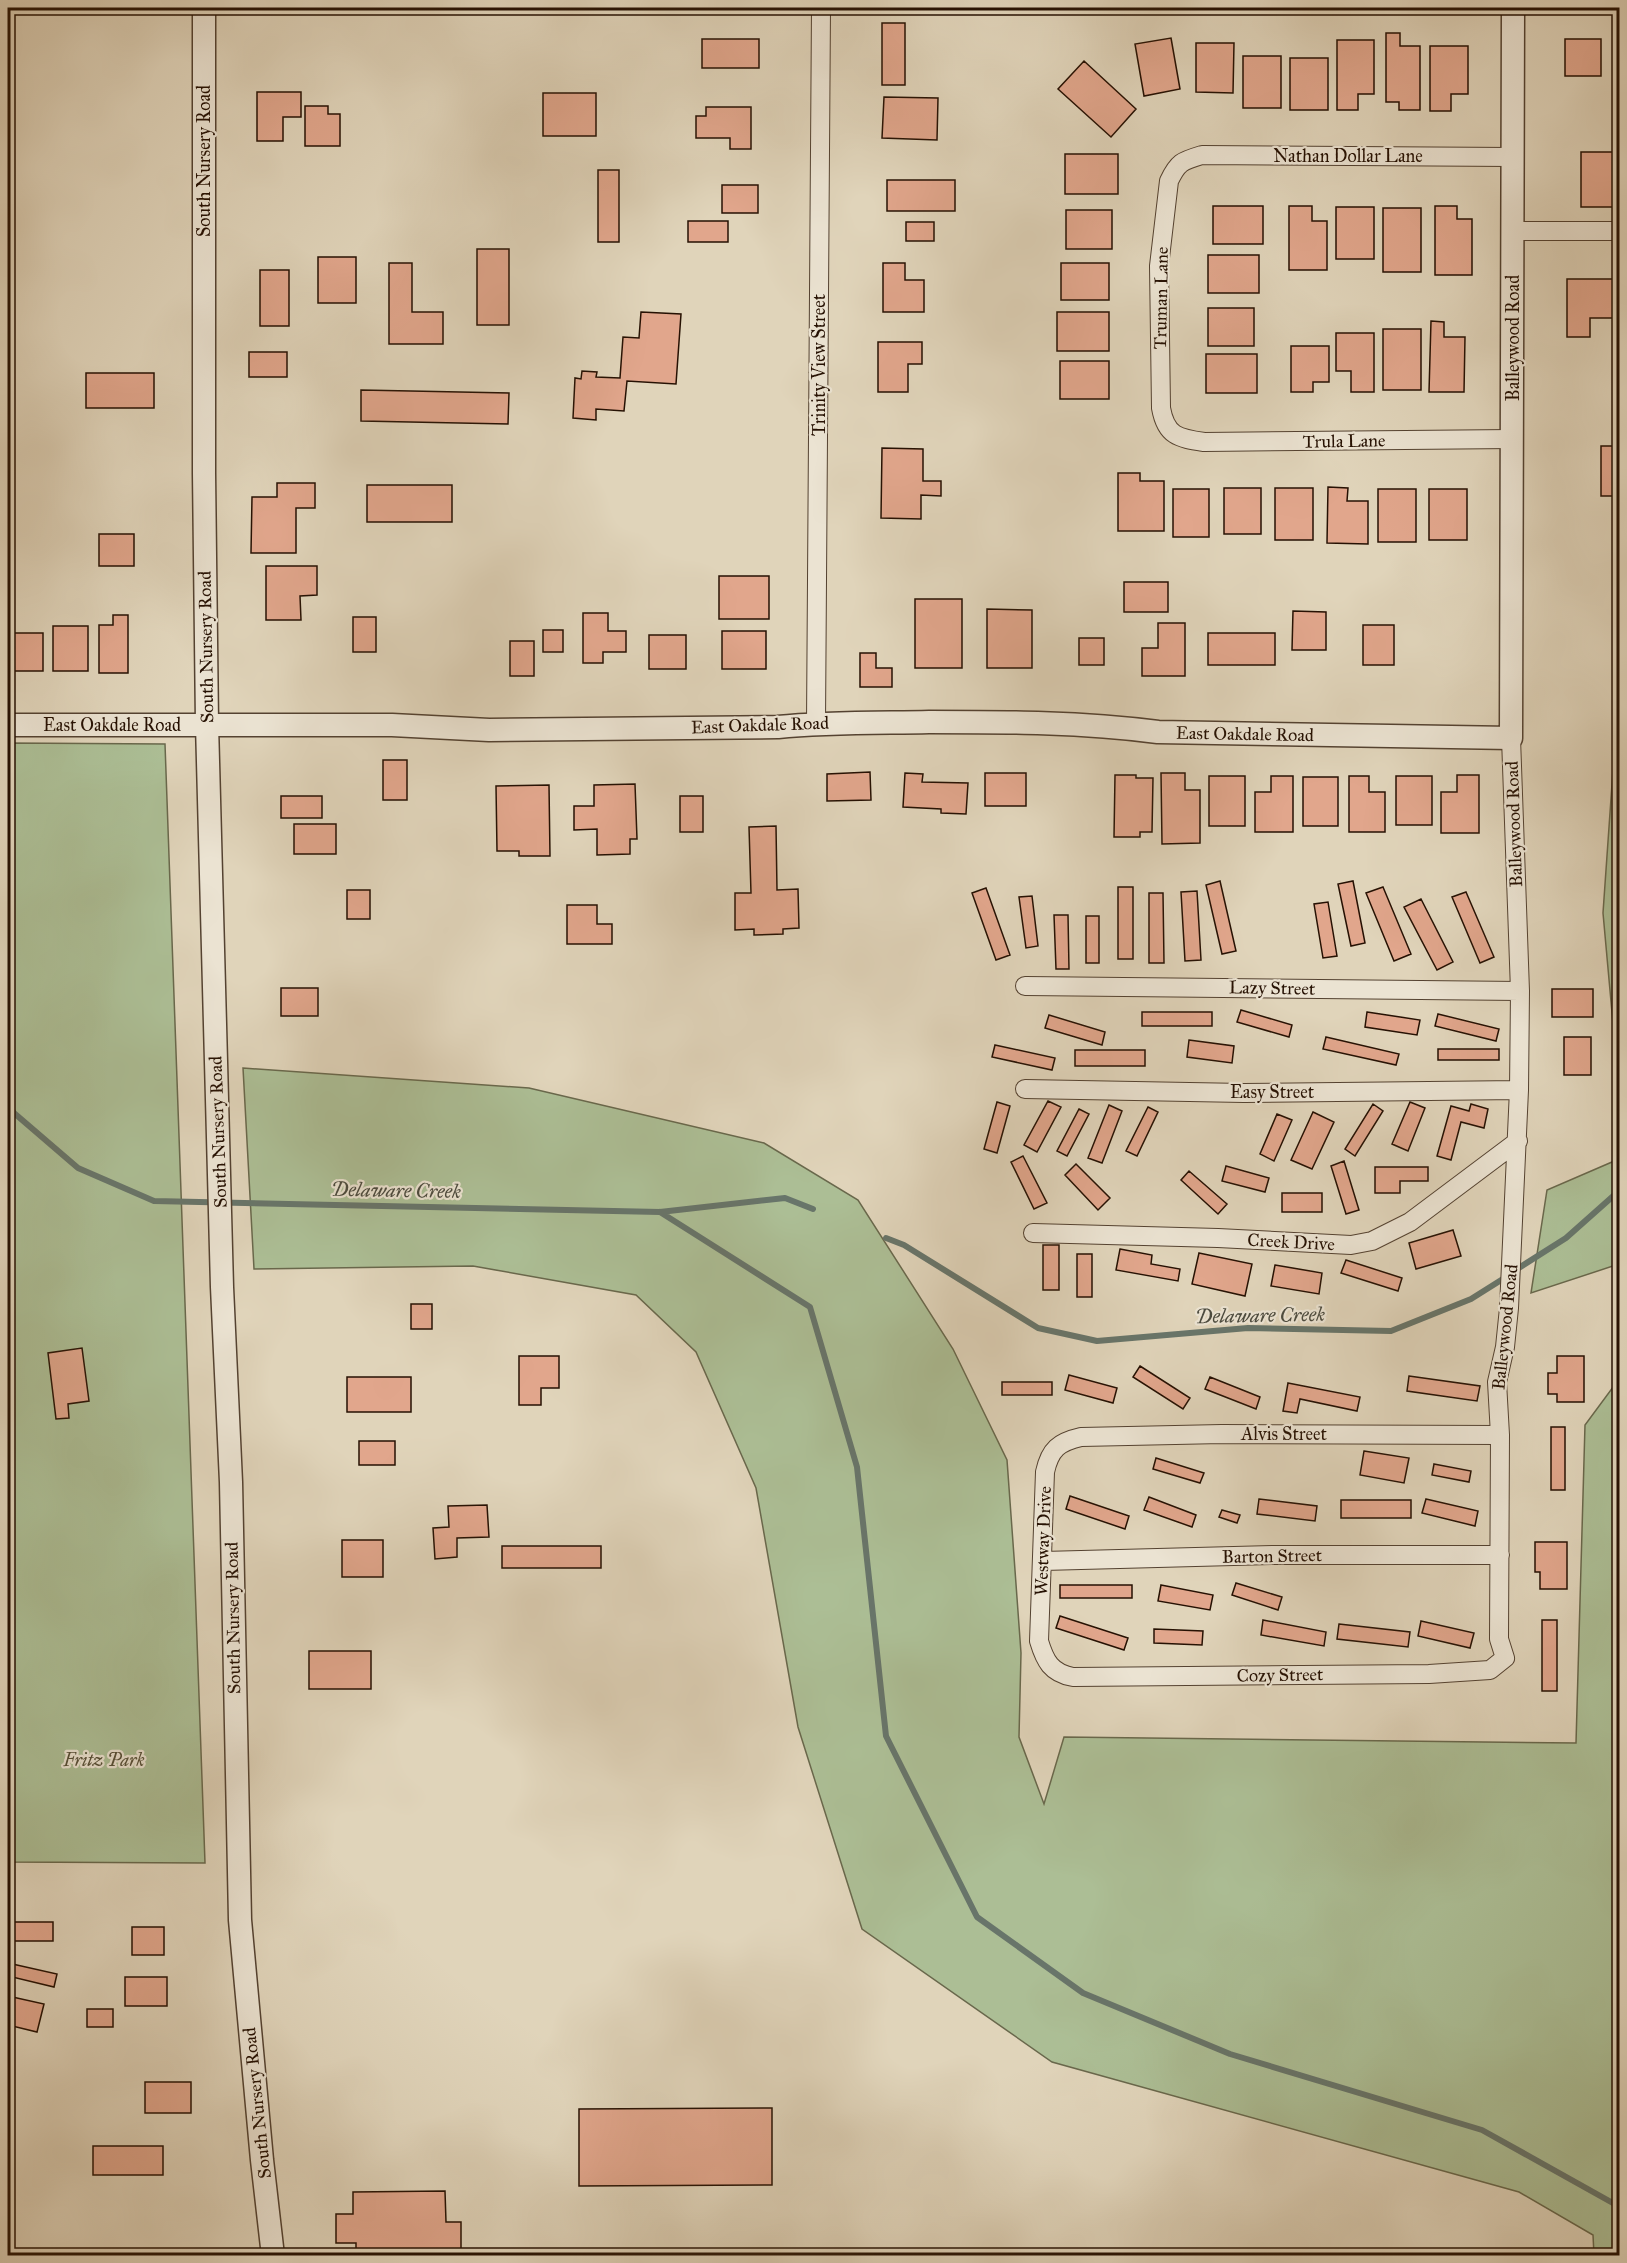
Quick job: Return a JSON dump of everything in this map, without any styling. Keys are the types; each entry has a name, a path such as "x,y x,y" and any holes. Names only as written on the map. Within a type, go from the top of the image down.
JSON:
{"street":[{"name":"South Nursery Road","path":"204,8 204,473 207,724 222,1287 231,1482 240,1920 273,2256"},
{"name":"Trinity View Street","path":"816,723 821,8"},
{"name":"Balleywood Road","path":"1499,1639 1500,1435 1497,1382 1505,1347 1513,1242 1518,1141 1520,991 1511,738 1513,8"},
{"name":"Nathan Dollar Lane","path":"1183,160 1202,155 1513,157"},
{"name":"Truman Lane","path":"1175,435 1164,423 1161,408 1159,266 1169,181 1175,168 1183,160"},
{"path":"1513,231 1620,231"},
{"name":"Trula Lane","path":"1175,435 1204,442 1513,439"},
{"name":"East Oakdale Road","path":"8,725 392,725 489,730 778,727 816,723 1009,722 1101,725 1180,733 1511,738"},
{"name":"Lazy Street","path":"1025,986 1520,991"},
{"name":"Easy Street","path":"1025,1089 1244,1093 1519,1090"},
{"name":"Creek Drive","path":"1033,1233 1218,1238 1351,1245 1372,1241 1410,1222 1518,1141"},
{"name":"Alvis Street","path":"1069,1440 1081,1437 1222,1434 1500,1435"},
{"name":"Westway Drive","path":"1042,1653 1039,1641 1045,1472 1049,1456 1059,1445 1069,1440"},
{"name":"Barton Street","path":"1043,1561 1272,1555 1500,1555"},
{"name":"Cozy Street","path":"1042,1653 1048,1666 1060,1675 1073,1677 1429,1674 1490,1670 1504,1658 1499,1639"}],"green space":[{"path":"1616,727 1620,727 1619,1072 1603,913"},
{"name":"Fritz Park","path":"8,743 165,744 205,1863 8,1862"},
{"path":"243,1068 529,1088 764,1143 858,1200 953,1349 1007,1460 1021,1653 1019,1737 1044,1804 1064,1737 1576,1743 1585,1425 1619,1379 1619,2255 1594,2255 1593,2235 1519,2192 1052,2062 862,1929 798,1727 756,1488 696,1352 636,1295 473,1266 254,1269"},
{"path":"1619,1159 1619,1264 1531,1293 1547,1190"}],"building":[{"path":"878,8 905,8 905,11 878,12"},
{"path":"882,23 905,23 905,85 882,85"},
{"path":"1386,33 1400,33 1400,46 1420,46 1420,110 1399,110 1399,102 1386,102"},
{"path":"1171,38 1180,89 1144,96 1135,44"},
{"path":"702,39 759,39 759,68 702,68"},
{"path":"1565,39 1601,39 1601,76 1565,76"},
{"path":"1337,40 1374,40 1374,94 1358,94 1358,110 1337,110"},
{"path":"1196,43 1234,43 1233,93 1196,92"},
{"path":"1430,46 1468,46 1468,94 1451,94 1451,111 1430,111"},
{"path":"1243,56 1281,56 1281,108 1243,108"},
{"path":"1290,58 1328,58 1328,110 1290,110"},
{"path":"1084,61 1136,109 1111,137 1058,89"},
{"path":"257,92 301,92 301,117 283,117 283,141 257,141"},
{"path":"543,93 596,93 596,136 543,136"},
{"path":"884,97 938,98 937,140 882,138"},
{"path":"305,106 328,106 328,114 340,114 340,146 305,146"},
{"path":"706,107 751,107 751,149 730,149 730,138 696,138 696,116 706,116"},
{"path":"1581,152 1620,152 1620,207 1581,207"},
{"path":"1065,154 1118,154 1118,194 1065,194"},
{"path":"598,170 619,170 619,242 598,242"},
{"path":"887,180 955,180 955,211 887,211"},
{"path":"722,185 758,185 758,213 722,213"},
{"path":"1213,206 1263,206 1263,244 1213,244"},
{"path":"1289,206 1312,206 1312,221 1327,221 1327,270 1289,270"},
{"path":"1435,206 1457,206 1457,219 1472,219 1472,275 1435,275"},
{"path":"1336,207 1374,207 1374,259 1336,259"},
{"path":"1383,208 1421,208 1421,272 1383,272"},
{"path":"1066,210 1112,210 1112,249 1066,249"},
{"path":"688,221 728,221 728,242 688,242"},
{"path":"906,222 934,222 934,241 906,241"},
{"path":"477,249 509,249 509,325 477,325"},
{"path":"1208,255 1259,255 1259,293 1208,293"},
{"path":"318,257 356,257 356,303 318,303"},
{"path":"389,263 412,263 412,312 443,312 443,344 389,344"},
{"path":"883,263 905,263 905,280 924,280 924,312 883,312"},
{"path":"1061,263 1109,263 1109,300 1061,300"},
{"path":"260,270 289,270 289,326 260,326"},
{"path":"1567,279 1613,279 1613,318 1590,318 1590,337 1567,337"},
{"path":"1208,308 1254,308 1254,346 1208,346"},
{"path":"641,312 681,314 676,384 627,381 624,411 596,409 596,420 573,418 575,378 581,379 582,371 597,372 596,377 620,378 623,337 639,338"},
{"path":"1057,312 1109,312 1109,351 1057,351"},
{"path":"1431,321 1444,322 1444,337 1465,337 1464,392 1429,392"},
{"path":"1383,329 1421,329 1421,390 1383,390"},
{"path":"1336,333 1374,333 1374,392 1351,392 1351,371 1336,371"},
{"path":"878,342 922,342 922,364 908,364 908,392 878,392"},
{"path":"1291,346 1329,346 1329,382 1313,382 1313,392 1291,392"},
{"path":"249,352 287,352 287,377 249,377"},
{"path":"1206,354 1257,354 1257,393 1206,393"},
{"path":"1060,361 1109,361 1109,399 1060,399"},
{"path":"86,373 154,373 154,408 86,408"},
{"path":"361,390 509,393 508,424 361,421"},
{"path":"1601,446 1620,446 1620,496 1601,496"},
{"path":"882,448 923,449 923,481 941,481 941,496 921,495 921,519 881,518"},
{"path":"1118,473 1140,473 1140,481 1164,481 1164,531 1118,531"},
{"path":"277,483 315,483 315,508 296,508 296,553 251,553 252,497 277,497"},
{"path":"367,485 452,485 452,522 367,522"},
{"path":"1328,487 1348,488 1347,501 1368,501 1368,544 1327,543"},
{"path":"1224,488 1261,488 1261,534 1224,534"},
{"path":"1275,488 1313,488 1313,540 1275,540"},
{"path":"1173,489 1209,489 1209,537 1173,537"},
{"path":"1378,489 1416,489 1416,542 1378,542"},
{"path":"1429,489 1467,489 1467,540 1429,540"},
{"path":"99,534 134,534 134,566 99,566"},
{"path":"266,566 317,566 317,595 300,596 301,620 266,620"},
{"path":"719,576 769,576 769,619 719,619"},
{"path":"1124,582 1168,582 1168,612 1124,612"},
{"path":"915,599 962,599 962,668 915,668"},
{"path":"987,609 1032,610 1032,668 987,668"},
{"path":"1293,611 1326,612 1326,650 1292,650"},
{"path":"583,613 608,613 608,631 626,631 626,652 603,652 603,663 583,663"},
{"path":"113,615 128,615 128,673 99,673 99,625 113,625"},
{"path":"353,617 376,617 376,652 353,652"},
{"path":"1158,623 1185,623 1185,676 1142,676 1142,648 1158,648"},
{"path":"1363,625 1394,625 1394,665 1363,665"},
{"path":"53,626 88,626 88,671 53,671"},
{"path":"543,630 563,630 563,652 543,652"},
{"path":"722,631 766,631 766,669 722,669"},
{"path":"10,633 43,633 43,671 10,671"},
{"path":"1208,633 1275,633 1275,665 1208,665"},
{"path":"649,635 686,635 686,669 649,669"},
{"path":"1079,638 1104,638 1104,665 1079,665"},
{"path":"510,641 534,641 534,676 510,676"},
{"path":"860,653 876,653 876,668 892,668 892,687 860,687"},
{"path":"383,760 407,760 407,800 383,800"},
{"path":"870,772 871,800 827,801 827,774"},
{"path":"905,773 923,774 922,782 968,783 966,814 941,813 941,809 903,807"},
{"path":"985,773 1026,773 1026,806 985,806"},
{"path":"1161,773 1185,773 1185,790 1200,790 1200,843 1162,844"},
{"path":"1115,775 1153,778 1152,832 1140,832 1140,837 1114,837"},
{"path":"1457,775 1479,775 1479,833 1441,833 1441,792 1457,792"},
{"path":"1209,776 1245,776 1245,826 1209,826"},
{"path":"1271,776 1293,776 1293,832 1255,832 1255,792 1271,792"},
{"path":"1349,776 1369,776 1369,792 1385,792 1385,832 1349,832"},
{"path":"1396,776 1432,776 1432,825 1396,825"},
{"path":"1303,777 1338,777 1338,826 1303,826"},
{"path":"635,784 637,839 630,839 630,854 597,855 597,829 574,830 574,806 594,806 594,785"},
{"path":"549,785 550,856 519,856 519,851 497,851 496,786"},
{"path":"281,796 322,796 322,818 281,818"},
{"path":"680,796 703,796 703,832 680,832"},
{"path":"294,824 336,824 336,854 294,854"},
{"path":"776,826 777,890 798,889 799,928 783,929 783,934 754,935 754,929 735,930 735,893 751,893 749,827"},
{"path":"1220,881 1236,951 1222,954 1206,885"},
{"path":"1353,881 1365,943 1351,946 1338,884"},
{"path":"1118,887 1133,887 1133,959 1118,959"},
{"path":"1383,887 1411,954 1394,961 1366,893"},
{"path":"986,888 1010,955 996,960 972,893"},
{"path":"347,890 370,890 370,919 347,919"},
{"path":"1197,891 1201,960 1185,961 1181,892"},
{"path":"1466,892 1494,957 1480,963 1452,897"},
{"path":"1149,893 1163,893 1164,963 1149,963"},
{"path":"1032,896 1038,946 1026,948 1019,897"},
{"path":"1421,899 1453,962 1437,970 1404,907"},
{"path":"1328,902 1337,956 1323,958 1314,904"},
{"path":"567,905 597,905 597,924 612,924 612,944 567,944"},
{"path":"1054,915 1068,915 1069,969 1056,969"},
{"path":"1086,916 1099,916 1099,963 1086,963"},
{"path":"281,988 318,988 318,1016 281,1016"},
{"path":"1552,989 1593,989 1593,1017 1552,1017"},
{"path":"1241,1010 1292,1025 1289,1037 1237,1022"},
{"path":"1142,1012 1212,1012 1212,1026 1142,1026"},
{"path":"1367,1012 1420,1020 1417,1035 1365,1027"},
{"path":"1438,1014 1499,1029 1496,1041 1435,1026"},
{"path":"1049,1015 1105,1032 1102,1045 1045,1028"},
{"path":"1326,1037 1399,1054 1396,1065 1323,1049"},
{"path":"1564,1037 1591,1037 1591,1075 1564,1075"},
{"path":"1189,1040 1234,1046 1232,1063 1187,1057"},
{"path":"995,1045 1055,1058 1052,1070 992,1057"},
{"path":"1438,1049 1499,1049 1499,1060 1438,1060"},
{"path":"1075,1050 1145,1050 1145,1066 1075,1066"},
{"path":"1048,1101 1061,1107 1037,1152 1024,1145"},
{"path":"997,1102 1010,1106 997,1153 984,1149"},
{"path":"1410,1102 1425,1108 1408,1151 1392,1144"},
{"path":"1373,1104 1383,1111 1355,1156 1345,1149"},
{"path":"1471,1104 1488,1109 1484,1128 1461,1122 1451,1160 1437,1156 1451,1106 1469,1111"},
{"path":"1109,1105 1122,1111 1102,1163 1088,1158"},
{"path":"1148,1107 1158,1112 1137,1156 1126,1151"},
{"path":"1079,1109 1089,1114 1067,1156 1057,1151"},
{"path":"1313,1112 1334,1122 1312,1169 1291,1160"},
{"path":"1277,1114 1292,1120 1274,1161 1260,1154"},
{"path":"1023,1156 1047,1203 1034,1209 1011,1162"},
{"path":"1344,1161 1359,1210 1346,1214 1331,1166"},
{"path":"1076,1164 1110,1198 1098,1210 1065,1175"},
{"path":"1226,1166 1269,1178 1265,1192 1222,1181"},
{"path":"1375,1167 1428,1167 1428,1181 1400,1181 1400,1193 1375,1193"},
{"path":"1189,1171 1227,1204 1218,1214 1181,1180"},
{"path":"1282,1193 1322,1193 1322,1212 1282,1212"},
{"path":"1453,1230 1461,1256 1416,1269 1409,1243"},
{"path":"1043,1245 1059,1245 1059,1290 1043,1290"},
{"path":"1120,1249 1152,1255 1151,1264 1180,1269 1178,1281 1116,1270"},
{"path":"1199,1253 1252,1264 1245,1296 1192,1284"},
{"path":"1077,1254 1092,1254 1092,1297 1077,1297"},
{"path":"1346,1260 1402,1278 1398,1291 1341,1273"},
{"path":"1275,1265 1322,1273 1319,1294 1271,1286"},
{"path":"411,1304 432,1304 432,1329 411,1329"},
{"path":"82,1348 89,1401 68,1404 69,1418 56,1419 48,1353"},
{"path":"519,1356 559,1356 559,1388 541,1388 541,1405 519,1405"},
{"path":"1557,1356 1584,1356 1584,1402 1557,1402 1557,1394 1548,1394 1548,1373 1557,1373"},
{"path":"1140,1366 1190,1398 1183,1409 1133,1377"},
{"path":"1069,1375 1117,1388 1113,1403 1065,1390"},
{"path":"1409,1376 1480,1386 1477,1401 1407,1391"},
{"path":"347,1377 411,1377 411,1412 347,1412"},
{"path":"1210,1377 1260,1397 1256,1409 1205,1389"},
{"path":"1002,1382 1052,1382 1052,1395 1002,1395"},
{"path":"1288,1383 1360,1397 1357,1411 1300,1399 1297,1413 1283,1411"},
{"path":"1551,1427 1565,1427 1565,1490 1551,1490"},
{"path":"359,1441 395,1441 395,1465 359,1465"},
{"path":"1364,1451 1409,1458 1404,1483 1360,1475"},
{"path":"1156,1458 1204,1473 1200,1483 1153,1469"},
{"path":"1434,1464 1471,1471 1469,1482 1432,1475"},
{"path":"1070,1496 1129,1516 1125,1529 1066,1509"},
{"path":"1149,1497 1196,1515 1192,1527 1144,1510"},
{"path":"1259,1499 1317,1506 1315,1521 1257,1514"},
{"path":"1426,1499 1478,1511 1475,1526 1422,1513"},
{"path":"1341,1500 1411,1500 1411,1518 1341,1518"},
{"path":"487,1505 489,1537 457,1538 457,1557 435,1559 433,1528 449,1527 448,1506"},
{"path":"1222,1510 1240,1515 1237,1523 1219,1517"},
{"path":"342,1540 383,1540 383,1577 342,1577"},
{"path":"1535,1542 1567,1542 1567,1589 1540,1589 1540,1572 1535,1572"},
{"path":"502,1546 601,1546 601,1568 502,1568"},
{"path":"1236,1583 1282,1597 1278,1610 1232,1595"},
{"path":"1060,1585 1132,1585 1132,1598 1060,1598"},
{"path":"1161,1585 1213,1595 1210,1610 1158,1601"},
{"path":"1060,1616 1128,1638 1124,1650 1056,1628"},
{"path":"1263,1620 1326,1632 1324,1646 1261,1635"},
{"path":"1542,1620 1557,1620 1557,1691 1542,1691"},
{"path":"1421,1621 1474,1633 1470,1648 1418,1636"},
{"path":"1339,1624 1410,1632 1408,1647 1337,1639"},
{"path":"1154,1629 1203,1631 1202,1645 1154,1643"},
{"path":"309,1651 371,1651 371,1689 309,1689"},
{"path":"8,1922 53,1922 53,1941 8,1941"},
{"path":"132,1927 164,1927 164,1955 132,1955"},
{"path":"8,1963 57,1974 54,1987 8,1976"},
{"path":"125,1977 167,1977 167,2006 125,2006"},
{"path":"8,1996 44,2004 37,2032 8,2025"},
{"path":"87,2009 113,2009 113,2027 87,2027"},
{"path":"145,2082 191,2082 191,2113 145,2113"},
{"path":"772,2108 772,2185 579,2186 579,2109"},
{"path":"93,2146 163,2146 163,2175 93,2175"},
{"path":"445,2191 446,2222 461,2222 461,2256 356,2256 356,2243 336,2243 336,2214 353,2214 353,2192"}],"waterway":[{"name":"Delaware Creek","path":"8,1105 14,1113 78,1168 154,1201 660,1212 785,1198 813,1209"},
{"name":"Delaware Creek","path":"1514,1271 1566,1238 1620,1190"},
{"path":"660,1212 810,1307 857,1467 886,1736 977,1917 1083,1993 1230,2054 1482,2130 1620,2207"},
{"name":"Delaware Creek","path":"886,1238 904,1245 1038,1328 1097,1341 1248,1328 1391,1331 1471,1299 1506,1277"}]}
